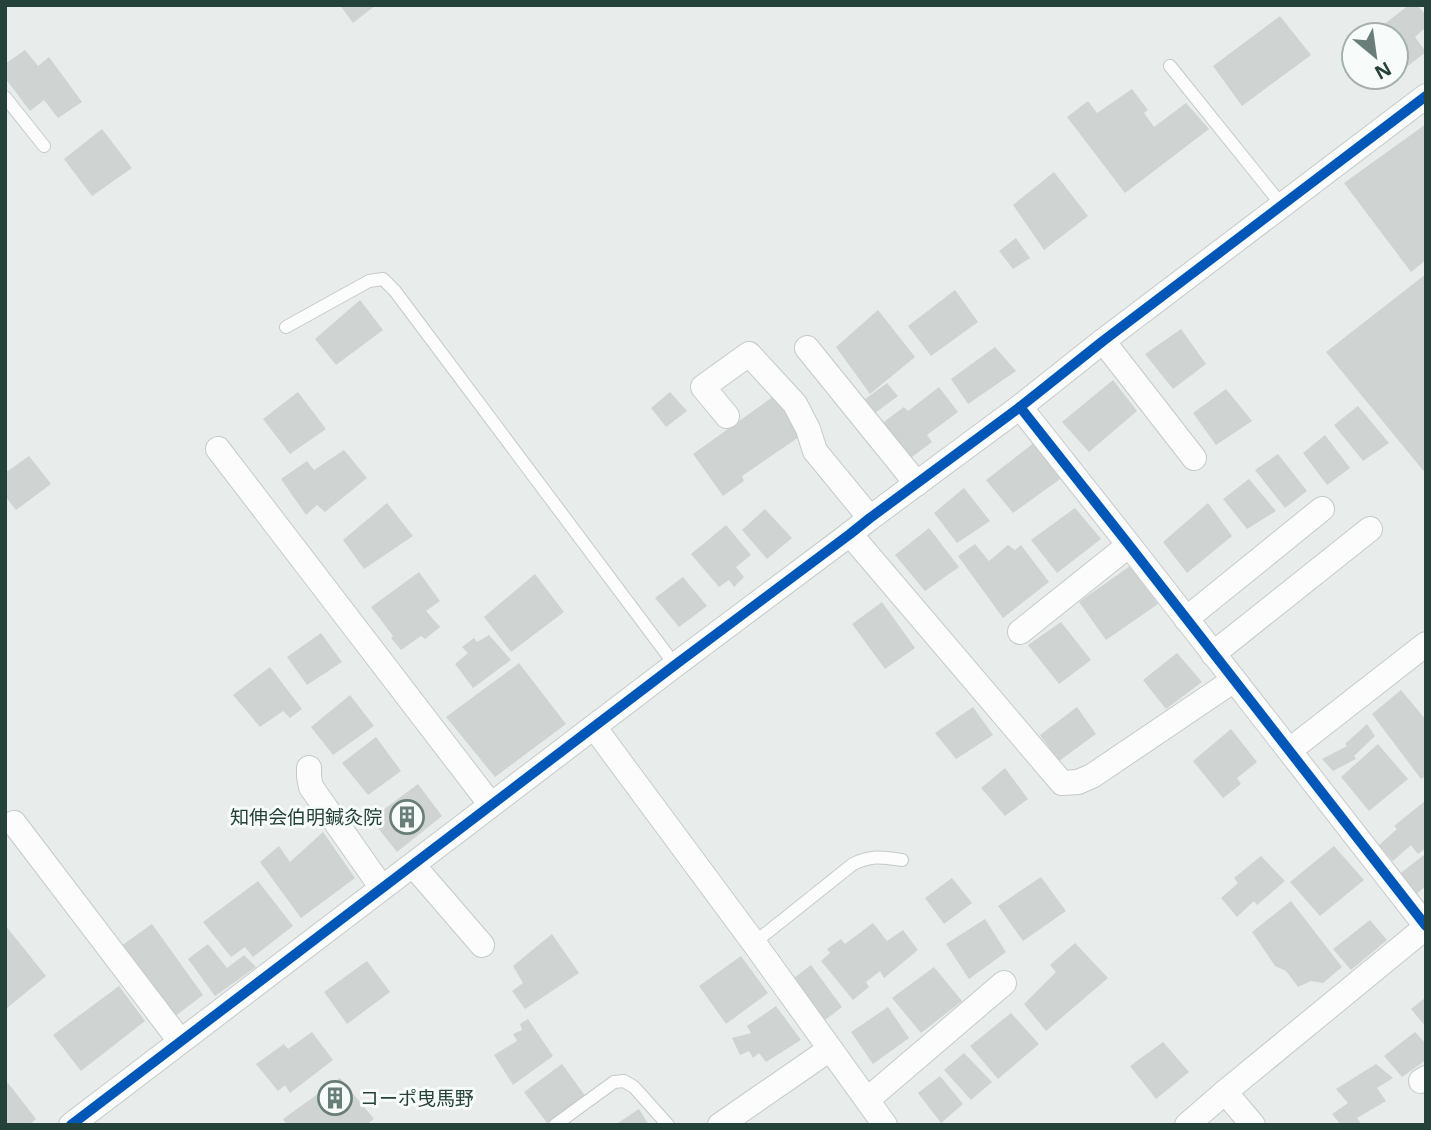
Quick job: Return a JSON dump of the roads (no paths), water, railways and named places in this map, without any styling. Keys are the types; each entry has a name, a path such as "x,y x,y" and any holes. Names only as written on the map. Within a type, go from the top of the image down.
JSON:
{"street":[{"path":"71,1125 870,517 1020,407 1281,204 1426,96"},
{"path":"1103,341 1194,458"},
{"path":"807,348 916,484"},
{"path":"727,416 703,387 749,354 795,404 808,429 815,451 870,517"},
{"path":"1020,407 1426,927 1187,1125"},
{"path":"218,449 491,805"},
{"path":"1186,619 1322,509"},
{"path":"1213,654 1370,529"},
{"path":"850,534 1062,783 1078,782 1092,776 1234,681"},
{"path":"1020,632 1129,545"},
{"path":"1290,750 1426,643"},
{"path":"594,727 885,1125"},
{"path":"309,768 311,787 382,887"},
{"path":"14,822 180,1041"},
{"path":"413,865 482,945"},
{"path":"867,1100 1004,983"},
{"path":"720,1125 830,1049"},
{"path":"1225,1092 1253,1125"}],"lane":[{"path":"1170,66 1281,204"},
{"path":"5,97 44,146"},
{"path":"286,327 369,281 383,279 395,290 675,665"},
{"path":"754,943 853,864 867,858 902,860"},
{"path":"555,1125 614,1082 624,1081 634,1087 668,1125"}],"place":[{"name":"知伸会伯明鍼灸院","path":"407,817"},
{"name":"コーポ曳馬野","path":"335,1098"}]}
